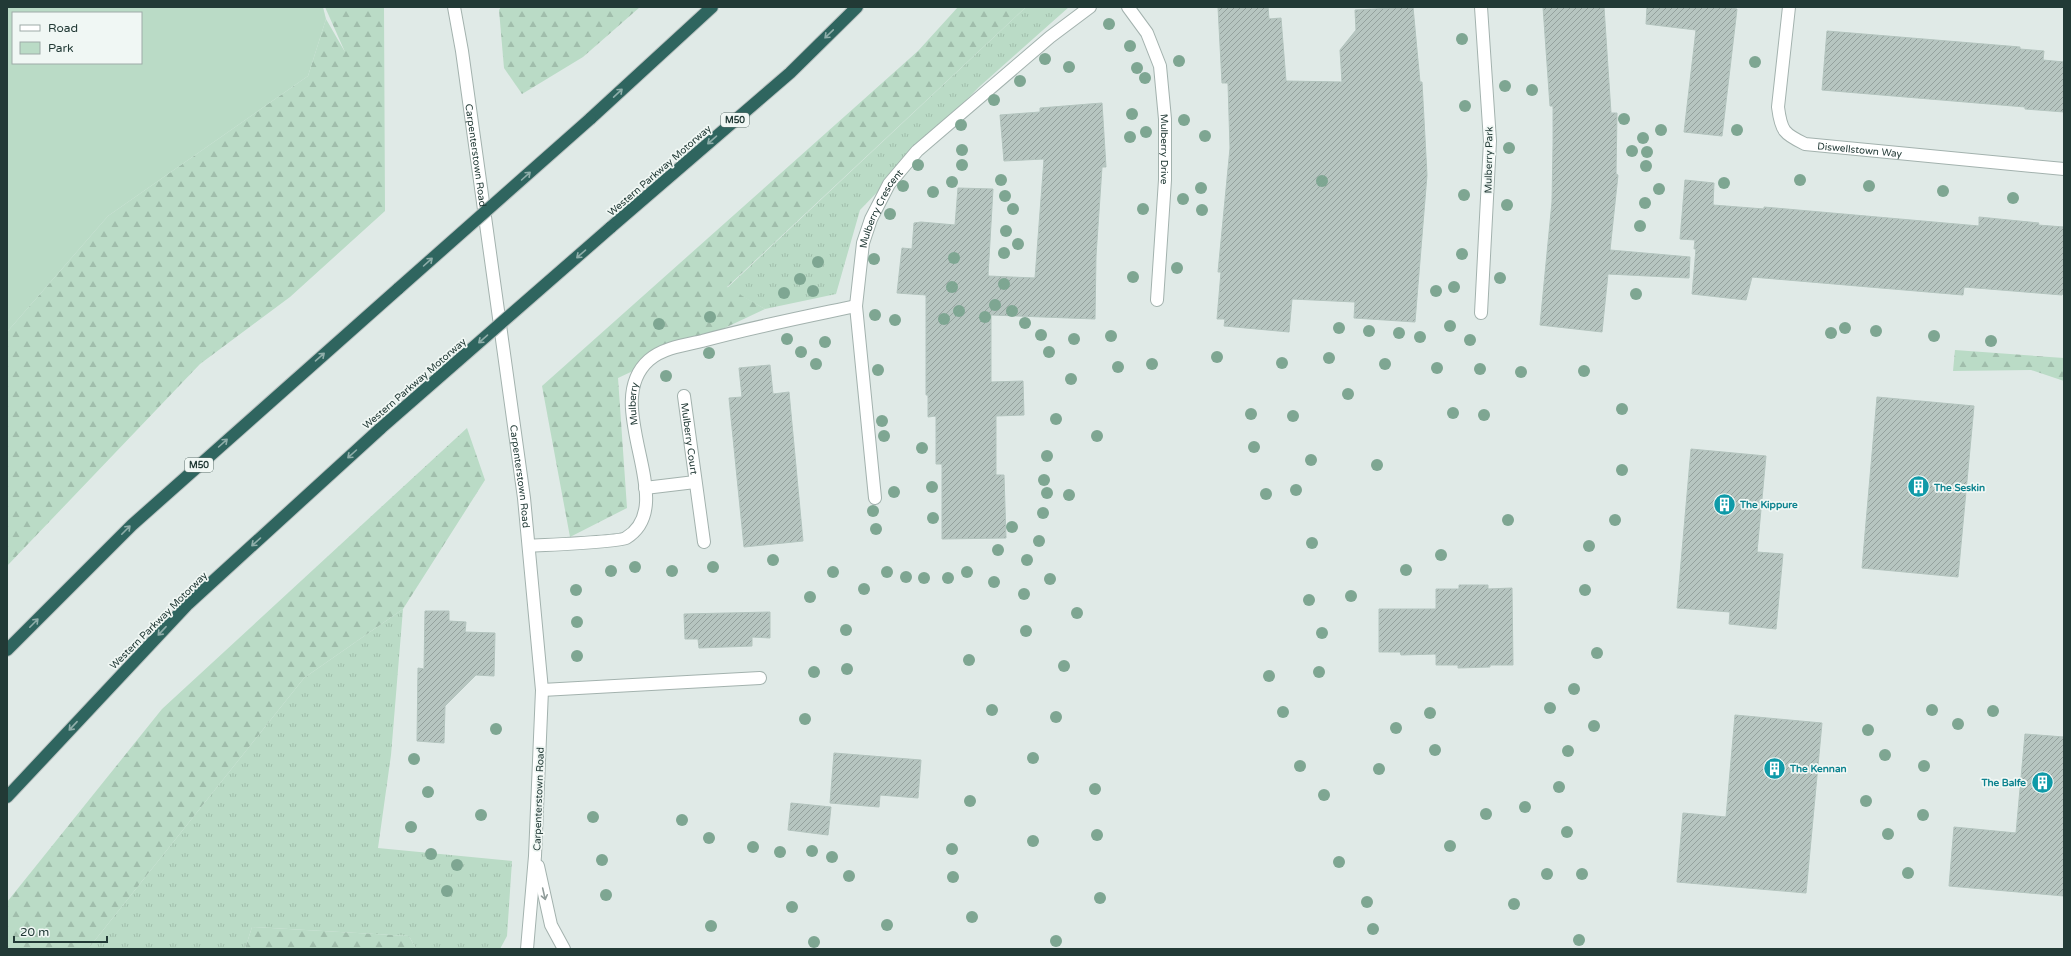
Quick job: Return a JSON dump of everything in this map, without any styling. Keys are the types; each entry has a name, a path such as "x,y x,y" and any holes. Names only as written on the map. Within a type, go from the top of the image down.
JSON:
{"highway":[{"name":"M50","path":"7,650 132,525 590,119 712,7"},
{"name":"Western Parkway Motorway","path":"7,797 188,604 381,428 790,72 857,7"}],"street":[{"name":"Carpenterstown Road","path":"454,7 516,435 529,546 542,690 535,856 527,949"},
{"name":"Mulberry Crescent","path":"875,498 856,306 863,244 872,219 890,184 917,151 1050,37 1090,7"},
{"name":"Mulberry Drive","path":"1128,7 1147,33 1160,66 1165,119 1165,180 1157,300"},
{"name":"Mulberry Park","path":"1481,7 1490,141 1481,313"},
{"name":"Diswellstown Way","path":"1789,7 1778,107 1780,122 1787,136 1805,144 2064,169"},
{"name":"Mulberry","path":"529,546 625,539 639,525 646,510 645,488 630,399 636,375 648,361 662,351 724,335 856,306"},
{"name":"Mulberry Court","path":"684,396 704,542"},
{"name":"Mulberry Court","path":"645,488 696,482"},
{"path":"542,690 760,678"},
{"path":"535,856 551,925 564,949"}],"green space":[{"path":"7,7 323,7 326,19 308,76 108,216 7,332"},
{"path":"325,7 384,7 385,211 290,297 200,364 7,566 7,332 108,216 308,76 326,19 345,52"},
{"path":"501,7 640,7 583,57 522,94 504,68 499,10"},
{"path":"958,7 1026,7 727,287 765,309 618,378 627,508 570,537 542,386 918,51"},
{"path":"1026,7 1069,7 979,87 860,210 836,294 765,309 727,288"},
{"path":"1955,350 2064,358 2064,381 2031,370 1953,371"},
{"path":"467,428 485,480 403,609 304,678 88,949 7,949 7,902 162,709"},
{"path":"403,609 391,755 378,848 512,861 507,936 500,949 416,949 409,936 252,927 245,949 88,949 304,678"},
{"path":"252,927 409,936 416,949 245,949"}],"building":[{"path":"1218,7 1268,7 1269,19 1281,18 1286,81 1342,82 1340,50 1356,30 1355,10 1413,7 1420,82 1422,82 1427,175 1415,322 1354,318 1355,302 1292,299 1289,332 1224,326 1225,319 1217,319 1221,272 1218,272 1230,148 1228,83 1222,83"},
{"path":"1543,7 1604,7 1611,113 1617,113 1616,174 1618,175 1610,250 1690,257 1689,278 1608,274 1602,332 1540,325 1552,202 1553,145 1553,106 1550,106"},
{"path":"1647,7 1725,7 1737,9 1722,136 1684,132 1696,30 1646,24"},
{"path":"1827,31 2020,47 2020,49 2044,51 2043,60 2064,62 2064,112 2025,109 2025,107 1822,90"},
{"path":"1102,103 1106,167 1102,167 1096,256 1095,319 991,315 991,382 1023,381 1024,415 996,416 996,475 1004,475 1006,538 942,539 942,464 936,464 936,416 928,417 928,395 926,395 926,295 897,293 902,248 912,249 914,223 921,222 955,225 958,188 993,189 988,276 1035,278 1044,159 1004,161 1000,115 1040,112 1040,108"},
{"path":"1685,180 1714,183 1713,205 1764,209 1764,207 1979,226 1979,217 2064,227 2064,290 2062,295 1964,287 1963,295 1752,277 1746,300 1692,294 1696,249 1694,249 1695,240 1680,239"},
{"path":"770,365 773,394 789,392 803,541 744,547 729,398 742,397 739,368"},
{"name":"The Seskin","path":"1877,397 1974,406 1958,577 1862,568"},
{"name":"The Kippure","path":"1691,449 1766,456 1757,552 1783,554 1776,629 1729,624 1730,612 1677,608"},
{"path":"1459,585 1488,585 1488,589 1512,588 1513,665 1490,665 1490,667 1458,668 1458,665 1436,665 1436,654 1401,655 1400,652 1379,652 1379,609 1436,609 1436,589 1459,589"},
{"path":"425,611 449,611 449,621 466,622 465,632 495,633 494,676 476,675 445,706 444,743 417,741 418,668 424,669"},
{"path":"770,612 770,638 752,637 752,646 699,648 698,639 685,639 684,614"},
{"name":"The Kennan","path":"1735,715 1822,723 1806,893 1677,882 1683,813 1726,817"},
{"name":"The Balfe","path":"2025,734 2064,737 2064,896 1949,886 1954,827 2016,833"},
{"path":"834,753 921,760 918,798 880,795 879,807 830,803"},
{"path":"791,803 831,807 828,835 788,830"}],"place":[{"name":"The Seskin","path":"1918,487"},
{"name":"The Kippure","path":"1724,504"},
{"name":"The Kennan","path":"1774,768"},
{"name":"The Balfe","path":"2042,782"}]}
